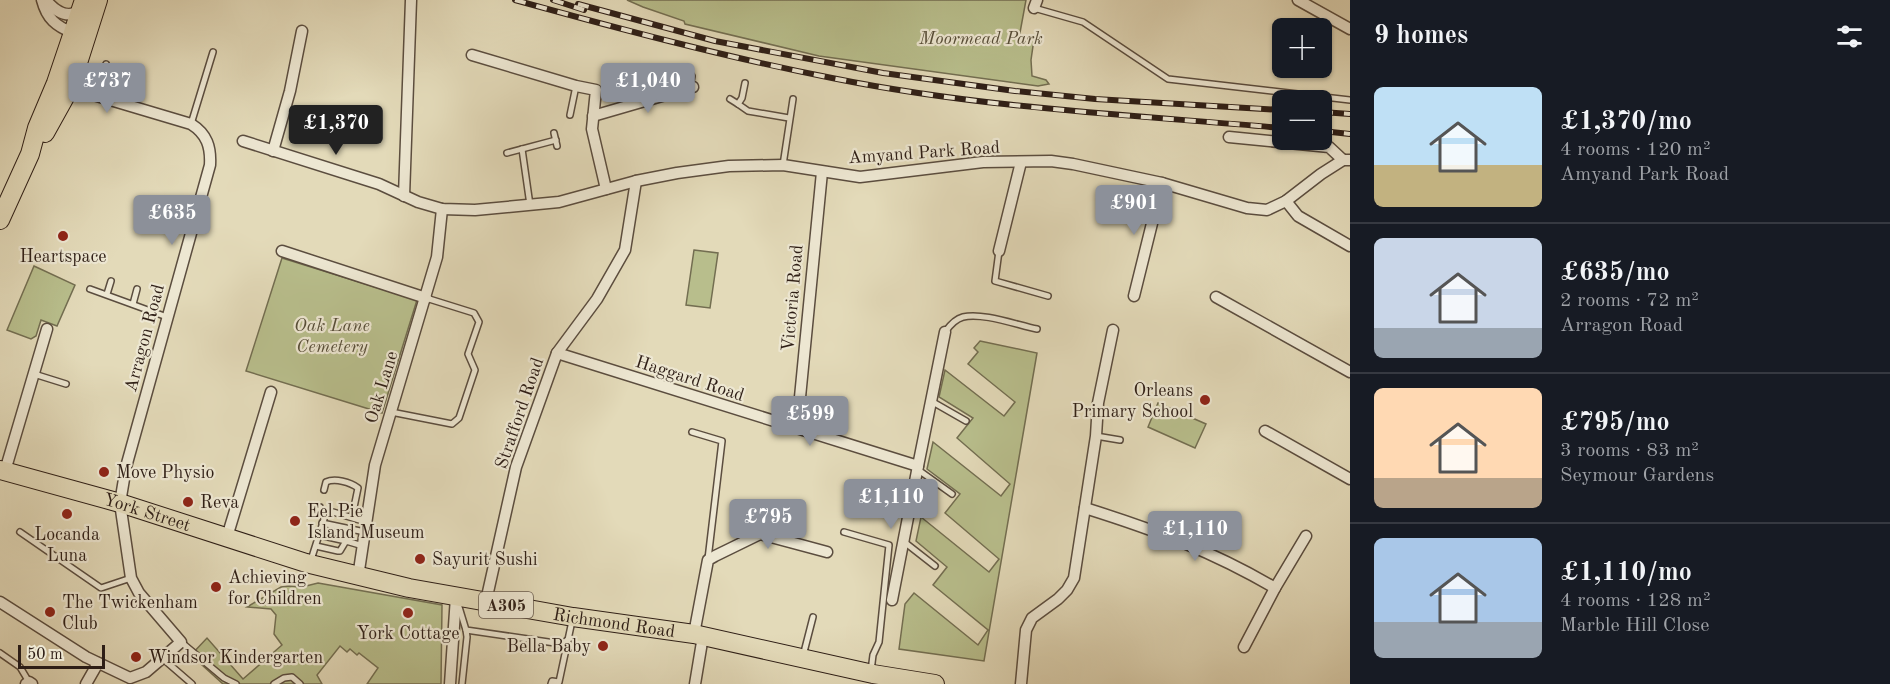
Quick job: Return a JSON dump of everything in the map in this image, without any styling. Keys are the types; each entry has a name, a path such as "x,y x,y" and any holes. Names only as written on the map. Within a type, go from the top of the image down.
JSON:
{"main road":[{"path":"0,220 30,154 44,134 80,36 98,0"},
{"path":"80,36 83,5"},
{"name":"York Street","path":"3,470 120,503 302,562"},
{"name":"Richmond Road","path":"302,562 358,577 456,597 699,635 803,658 872,677 935,684"}],"street":[{"path":"44,0 57,11 67,15 76,13 83,5"},
{"path":"44,0 47,15 51,21 80,36"},
{"path":"404,196 411,0"},
{"path":"1298,0 1350,29"},
{"path":"273,151 290,91 302,31"},
{"path":"472,55 596,90 592,129 606,189"},
{"path":"63,85 191,124"},
{"path":"594,116 691,88"},
{"name":"Arragon Road","path":"181,642 139,592 131,578 120,503 126,467 210,165 209,143 199,129 191,124"},
{"path":"1229,137 1329,147 1346,160"},
{"name":"Amyand Park Road","path":"243,141 379,184 404,196 442,209 475,210 559,202 677,173 729,166 783,165 860,177 983,162 1073,164 1162,183 1256,210 1267,210 1286,201 1321,174 1346,160"},
{"path":"999,251 1021,162"},
{"name":"Victoria Road","path":"796,428 822,172"},
{"name":"Strafford Road","path":"486,601 516,467 557,353 597,299 626,250 636,182"},
{"path":"1134,296 1162,183"},
{"path":"1286,201 1298,216 1350,246"},
{"name":"Oak Lane","path":"358,577 375,465 437,256 442,209"},
{"path":"282,251 426,298"},
{"path":"1216,297 1350,372"},
{"path":"3,470 47,329"},
{"path":"1021,684 1026,630 1032,618 1058,599 1074,578 1096,436 1098,403 1113,330"},
{"path":"892,600 945,332"},
{"name":"Haggard Road","path":"557,353 918,467"},
{"path":"227,537 271,392"},
{"path":"1265,431 1350,479"},
{"path":"760,534 768,507"},
{"path":"1085,508 1172,537 1219,557 1275,588"},
{"path":"695,684 708,560 760,534 827,552"},
{"path":"1244,647 1306,536"},
{"path":"450,684 456,597"},
{"path":"0,602 98,663 129,678 146,672 181,642"},
{"path":"86,684 98,663"}],"lane":[{"path":"1035,4 1083,22 1168,79 1350,100"},
{"path":"191,124 213,52"},
{"path":"96,95 106,64"},
{"path":"687,69 692,76 691,88"},
{"path":"738,104 742,98 744,83"},
{"path":"570,115 576,86"},
{"path":"730,99 747,111 789,118"},
{"path":"783,165 793,99"},
{"path":"507,153 557,143 554,133"},
{"path":"522,149 530,205"},
{"path":"999,251 992,280 1048,296"},
{"path":"107,294 111,281"},
{"path":"90,289 167,317"},
{"path":"133,304 138,289"},
{"path":"391,412 452,424 459,418 475,370 468,354 479,322 474,313 426,298"},
{"path":"945,332 961,317 975,316 1037,329"},
{"path":"34,374 66,384"},
{"path":"931,401 966,421"},
{"path":"692,432 722,441 708,560"},
{"path":"1096,436 1120,440"},
{"path":"918,467 952,494"},
{"path":"324,490 329,480 355,485 358,488 352,517"},
{"path":"320,507 320,512 325,516"},
{"path":"302,562 316,546 325,516 333,512 352,517 366,527"},
{"path":"322,523 366,527"},
{"path":"20,532 101,588 131,578"},
{"path":"844,532 889,545 879,642 873,655 872,677"},
{"path":"319,535 363,546"},
{"path":"903,541 935,566"},
{"path":"316,546 340,551 346,542"},
{"path":"456,597 467,637 462,684"},
{"path":"551,684 552,681 559,682 573,616"},
{"path":"803,658 813,617"},
{"path":"466,630 562,644 570,638"},
{"path":"181,642 224,678 236,684"},
{"path":"0,653 20,667 29,684"},
{"path":"162,658 192,684"},
{"path":"274,684 284,678 292,677 300,684"}],"green space":[{"name":"Moormead Park","path":"627,0 1026,0 1019,38 1034,39 1031,60 1032,76 1046,80 1049,84 1038,86 819,56 685,24 684,21"},
{"path":"694,250 718,253 710,308 686,305"},
{"name":"Oak Lane Cemetery","path":"282,258 417,300 382,413 246,371"},
{"path":"34,266 75,285 57,326 41,320 36,336 31,339 7,330"},
{"path":"980,341 1037,353 984,661 899,649 905,604 914,593 978,645 988,630 933,585 947,567 916,541 921,517 989,572 999,559 945,513 960,494 927,469 933,442 1001,496 1010,484 957,438 973,418 939,397 945,370 1004,416 1015,402 968,364 978,352 974,348"},
{"path":"1158,403 1206,424 1195,448 1148,427"},
{"path":"318,583 442,605 441,684 367,684 378,668 359,653 357,655 350,649 347,652 340,646 317,675 322,684 223,684 191,655 207,638 243,679 282,645 274,634 276,615 271,609 247,607 281,587 302,587"}],"railway":[{"path":"515,0 712,52 888,88 1000,104 1272,127"},
{"path":"553,0 584,10"},
{"path":"578,4 715,41 883,73 1095,99 1272,109"},
{"path":"1332,113 1350,114"},
{"path":"1332,132 1350,134"}],"place":[{"name":"Heartspace","path":"63,236"},
{"name":"Orleans Primary School","path":"1205,400"},
{"name":"Move Physio","path":"104,472"},
{"name":"Reva","path":"188,502"},
{"name":"Locanda Luna","path":"67,514"},
{"name":"Eel Pie Island Museum","path":"295,521"},
{"name":"Sayurit Sushi","path":"420,559"},
{"name":"Achieving for Children","path":"216,587"},
{"name":"The Twickenham Club","path":"50,612"},
{"name":"York Cottage","path":"408,613"},
{"name":"Bella Baby","path":"603,646"},
{"name":"Windsor Kindergarten","path":"136,657"}]}
